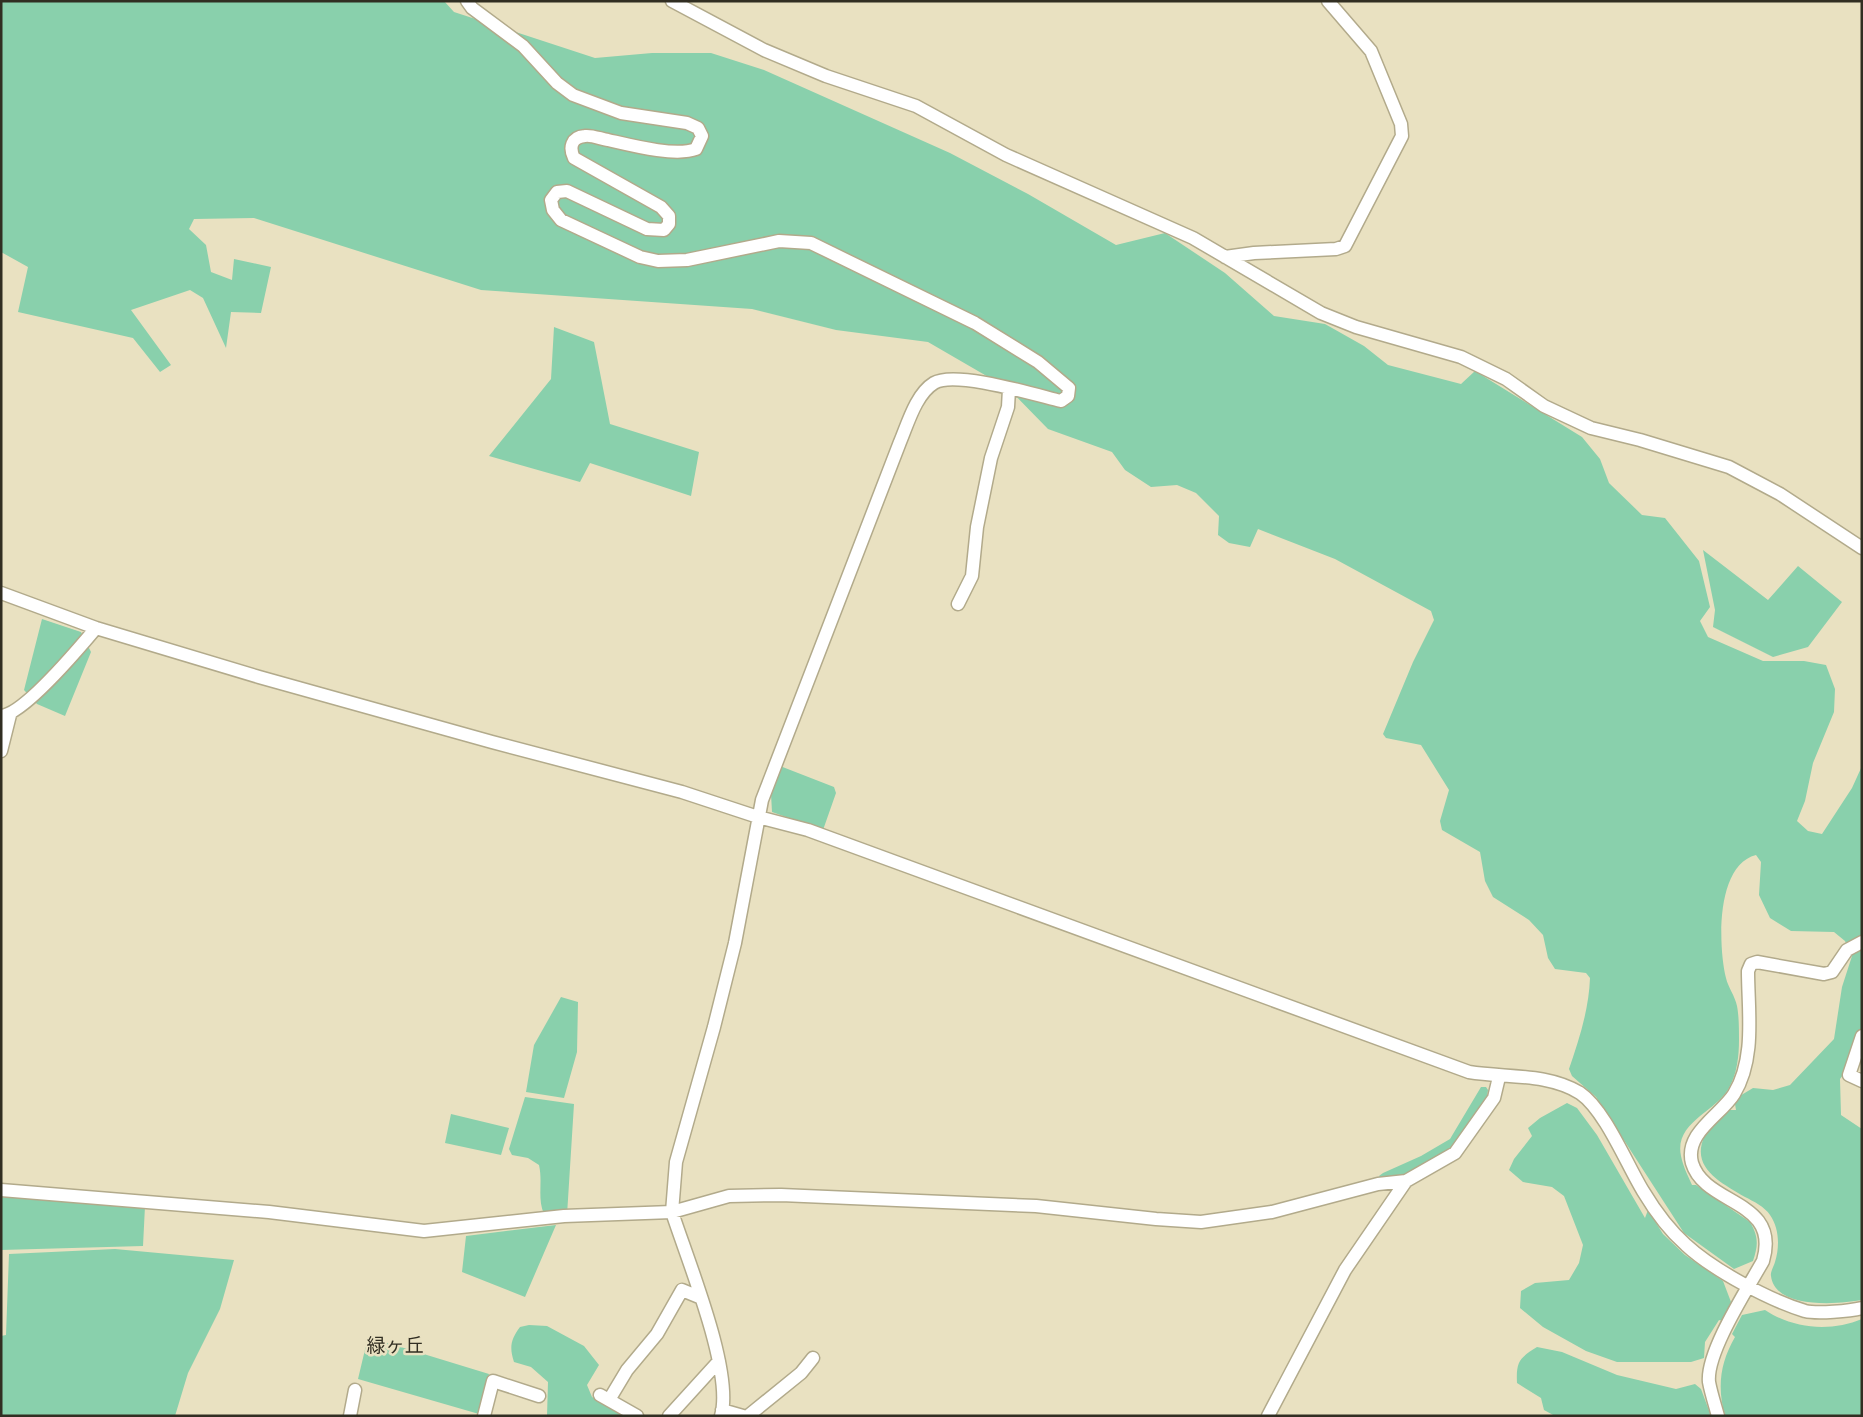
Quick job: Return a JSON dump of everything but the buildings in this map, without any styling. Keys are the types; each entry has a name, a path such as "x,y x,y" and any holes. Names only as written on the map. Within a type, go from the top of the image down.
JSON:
{"street":[{"path":"467,1 472,8 523,46 557,83 573,95 621,113 687,123 698,128 702,136 696,149 685,152 585,136 577,138 572,144 571,151 574,158 661,207 669,216 669,224 664,230 648,229 567,192 557,192 551,200 553,210 561,220 640,257 658,261 688,260 779,241 810,243 975,323 1038,362 1069,388 1068,396 1062,401 972,379 944,378 926,389 911,415 773,770 758,817 735,943 714,1028 676,1162 672,1212 719,1361 724,1388 722,1413 743,1416"},
{"path":"672,1 764,50 826,76 916,106 1006,155 1193,238 1321,313 1356,327 1460,356 1506,379 1544,406 1591,428 1640,440 1728,466 1780,494 1862,548"},
{"path":"1225,257 1254,253 1336,249 1345,246 1402,136 1401,124 1370,51 1328,1"},
{"path":"958,604 972,576 978,527 991,458 1008,407 1009,389"},
{"path":"1,593 96,628 259,677 436,727 682,792 758,817 808,830 1469,1072 1499,1077 1542,1078 1560,1082 1582,1094 1597,1109 1644,1192 1664,1221 1686,1245 1707,1262 1748,1286 1806,1311 1862,1308"},
{"path":"1,751 6,716 34,695 96,628"},
{"path":"1718,1416 1709,1381 1711,1363 1748,1286 1763,1261 1767,1248 1766,1233 1752,1212 1700,1178 1692,1161 1693,1148 1697,1136 1733,1096 1743,1076 1748,1047 1748,971 1751,964 1757,962 1824,974 1832,972 1847,950 1862,942"},
{"path":"1862,1036 1855,1051 1849,1074 1854,1079 1862,1081"},
{"path":"1,1190 269,1212 424,1231 564,1216 672,1212 729,1196 781,1195 1036,1206 1201,1222 1272,1212 1378,1184 1406,1181 1455,1154 1494,1098 1499,1077"},
{"path":"1268,1416 1345,1270 1406,1181"},
{"path":"637,1416 604,1398 657,1334 682,1290 699,1297"},
{"path":"748,1416 801,1373 812,1358"},
{"path":"669,1416 719,1361"},
{"path":"484,1416 493,1381 539,1396"},
{"path":"350,1416 355,1390"}],"green space":[{"path":"1,1 444,1 454,12 595,58 652,53 711,53 764,70 950,153 1028,194 1116,245 1165,233 1225,273 1274,316 1325,324 1364,346 1388,365 1461,384 1475,371 1582,437 1600,459 1609,483 1642,515 1665,518 1699,561 1710,607 1700,621 1708,637 1763,661 1804,661 1826,665 1835,689 1834,712 1813,763 1805,801 1797,821 1808,831 1822,834 1852,788 1862,766 1862,1048 1840,1079 1841,1115 1862,1129 1862,1300 1825,1303 1796,1300 1784,1295 1775,1287 1771,1274 1777,1256 1778,1244 1777,1231 1773,1220 1762,1207 1727,1186 1710,1173 1701,1157 1701,1147 1705,1135 1727,1110 1736,1110 1735,1104 1738,1097 1753,1088 1773,1090 1790,1085 1834,1039 1842,987 1852,956 1845,941 1834,932 1791,931 1770,918 1759,895 1761,862 1756,855 1743,862 1733,874 1727,890 1721,927 1723,964 1728,985 1738,1010 1739,1052 1737,1065 1734,1077 1723,1096 1698,1118 1684,1134 1681,1144 1681,1156 1692,1185 1696,1185 1750,1222 1753,1227 1757,1242 1753,1261 1734,1269 1684,1233 1596,1097 1572,1076 1569,1069 1586,1013 1590,978 1586,973 1555,969 1548,958 1543,935 1529,920 1493,897 1485,881 1480,852 1442,830 1440,821 1449,790 1421,745 1386,738 1383,734 1413,662 1434,620 1431,611 1335,559 1258,529 1250,547 1229,543 1218,535 1219,516 1196,493 1177,485 1151,487 1125,470 1112,452 1048,429 1009,389 928,342 836,330 752,309 481,290 254,218 194,219 189,229 206,245 211,272 232,280 234,259 271,267 261,313 231,312 226,348 203,298 190,290 131,310 171,365 160,372 133,338 18,312 28,267 1,252"},
{"path":"554,327 594,342 610,424 699,452 691,496 590,463 580,482 489,456 551,379"},
{"path":"1703,550 1768,600 1798,566 1842,602 1808,647 1773,657 1713,627 1715,610"},
{"path":"42,619 81,632 91,652 65,716 37,704 24,690"},
{"path":"780,766 834,787 836,793 823,830 772,812 771,794"},
{"path":"561,997 578,1002 577,1052 564,1098 526,1092 534,1045"},
{"path":"1481,1087 1486,1087 1488,1090 1487,1098 1451,1152 1403,1177 1381,1180 1379,1176 1383,1173 1421,1156 1450,1139"},
{"path":"525,1097 574,1104 567,1215 544,1214 541,1202 539,1165 528,1158 512,1155 509,1149"},
{"path":"1567,1103 1577,1108 1597,1135 1645,1218 1648,1210 1663,1234 1685,1255 1723,1281 1731,1302 1723,1321 1719,1320 1705,1342 1704,1358 1691,1362 1617,1362 1586,1351 1543,1327 1520,1308 1521,1291 1535,1283 1569,1280 1579,1263 1583,1245 1564,1196 1552,1187 1523,1182 1509,1170 1514,1159 1532,1136 1528,1128 1540,1118"},
{"path":"451,1114 509,1128 501,1155 445,1143"},
{"path":"1,1197 145,1206 143,1246 1,1250"},
{"path":"556,1225 525,1297 462,1272 466,1236"},
{"path":"115,1249 234,1260 220,1309 188,1373 175,1416 1,1416 1,1336 6,1335 9,1254"},
{"path":"1765,1310 1800,1325 1838,1326 1862,1319 1862,1416 1725,1416 1721,1395 1721,1375 1726,1356 1735,1337 1732,1334 1742,1315"},
{"path":"529,1325 547,1326 584,1346 599,1365 587,1385 592,1397 615,1409 622,1416 547,1416 548,1382 531,1367 514,1362 512,1357 511,1347 515,1335 520,1327"},
{"path":"368,1337 489,1374 479,1414 358,1379"},
{"path":"1537,1347 1562,1352 1617,1375 1676,1389 1695,1384 1701,1389 1711,1416 1555,1416 1544,1410 1541,1398 1517,1383 1517,1370 1520,1361 1526,1354"}],"district":[{"name":"緑ヶ丘","path":"395,1344"}]}
